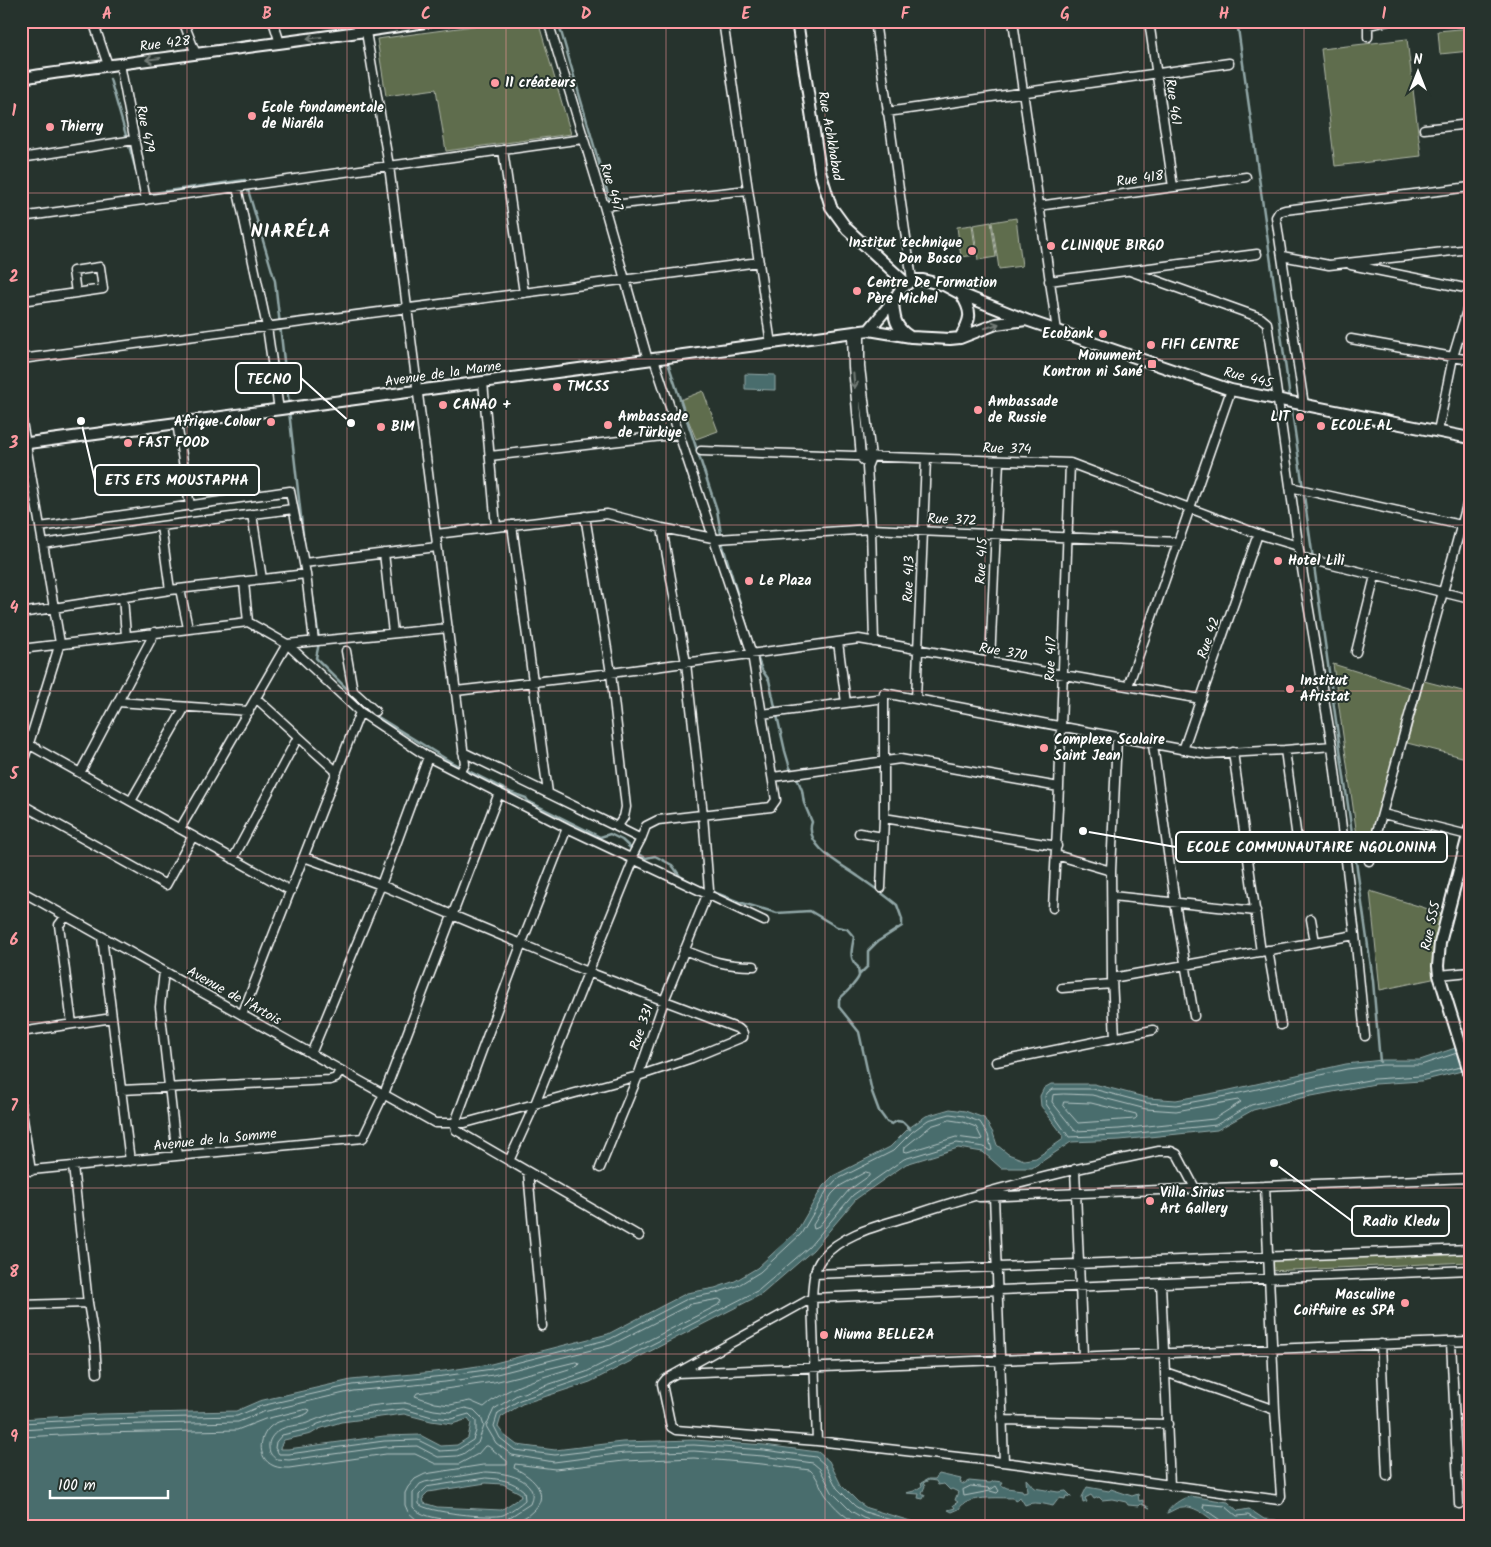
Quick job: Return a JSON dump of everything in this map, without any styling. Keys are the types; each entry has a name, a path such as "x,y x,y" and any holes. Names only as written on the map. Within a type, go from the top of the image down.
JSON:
{"street":[{"path":"93,21 108,65"},
{"path":"183,21 196,54"},
{"path":"273,21 280,43"},
{"path":"363,21 389,166 456,690 463,752 462,769"},
{"name":"Rue 428","path":"21,78 366,32 431,21"},
{"name":"Rue 447","path":"509,1161 535,1104 646,826 658,820 771,807 776,800 752,654 719,539 651,360 624,280 604,206 548,21"},
{"path":"723,21 771,344"},
{"name":"Rue Achkhabad","path":"797,21 820,171 831,207 847,229 909,282"},
{"path":"875,21 909,282"},
{"path":"1013,21 1057,331"},
{"name":"Rue 461","path":"1149,21 1173,187"},
{"path":"1368,37 1368,23 1388,21"},
{"path":"888,112 1229,63"},
{"name":"Rue 479","path":"120,64 146,200"},
{"path":"1424,129 1470,124"},
{"path":"21,217 583,139"},
{"path":"21,158 134,140"},
{"path":"503,150 524,293"},
{"name":"Rue 418","path":"1038,206 1246,177"},
{"path":"237,187 267,327 279,410"},
{"path":"1302,405 1276,217 1279,212 1470,187"},
{"path":"604,206 748,190"},
{"path":"1282,256 1330,265 1470,249"},
{"path":"1049,281 1257,254"},
{"path":"21,359 759,262"},
{"path":"1344,263 1470,289"},
{"path":"21,301 103,290 100,267 73,271 76,293"},
{"path":"1130,271 1261,318 1267,323 1282,401 1290,488 1298,546 1332,746 1365,1036"},
{"path":"867,467 861,457 853,367 860,332 893,301 901,289 909,282 923,280 944,285 961,294 969,307 970,318 960,338"},
{"name":"Rue 445","path":"961,294 1026,320 1231,390 1470,438"},
{"path":"1438,431 1453,357 1470,300"},
{"path":"893,301 895,323 904,333 911,337 950,340 996,324 1026,320"},
{"path":"860,332 860,367 871,457 867,467 871,529 874,642"},
{"name":"Avenue de la Marne","path":"24,444 860,332 911,337"},
{"path":"1351,339 1470,360"},
{"path":"483,382 496,527"},
{"path":"1128,686 1231,390"},
{"path":"21,416 24,444 60,643 30,745 21,769"},
{"path":"177,423 190,506"},
{"path":"490,456 680,434"},
{"name":"Rue 374","path":"701,451 1070,463 1258,534 1298,546"},
{"name":"Rue 413","path":"916,699 926,459"},
{"name":"Rue 415","path":"990,662 999,461"},
{"name":"Rue 417","path":"1053,908 1057,851 1070,463"},
{"path":"1290,488 1461,525"},
{"path":"40,527 290,491 306,574 314,641"},
{"path":"1369,861 1470,494"},
{"path":"43,544 293,509"},
{"path":"252,514 262,580"},
{"name":"Rue 372","path":"436,534 607,514 662,528 719,539 871,529 1178,542"},
{"path":"584,516 612,673 626,807 624,817 617,827"},
{"path":"512,525 548,792"},
{"path":"161,526 170,590"},
{"path":"662,528 686,663 703,814 709,892"},
{"name":"Rue 42","path":"1183,750 1258,534"},
{"path":"304,563 437,547"},
{"path":"384,554 393,633"},
{"path":"1300,557 1470,599"},
{"path":"21,613 170,590 306,574"},
{"path":"1356,652 1375,576"},
{"path":"244,582 248,622"},
{"path":"180,589 188,628"},
{"path":"124,597 126,636"},
{"path":"21,649 248,622 287,644 349,694 375,711"},
{"path":"287,644 448,628"},
{"path":"80,773 155,632"},
{"name":"Rue 370","path":"456,690 612,673 860,640 1201,699"},
{"path":"838,642 846,703"},
{"path":"180,829 287,644"},
{"path":"346,651 349,694 360,712 428,757 462,769 499,793 567,828 709,892 764,921"},
{"path":"880,888 884,818 884,693 1207,754 1332,746"},
{"path":"256,698 337,772"},
{"path":"762,714 884,698"},
{"path":"118,702 249,710"},
{"path":"131,801 185,706"},
{"path":"242,1015 360,712"},
{"path":"233,859 298,737"},
{"path":"1115,1038 1112,981 1111,870 1117,737"},
{"path":"1153,744 1175,902 1194,1016"},
{"path":"30,745 291,891"},
{"path":"1285,750 1298,846"},
{"path":"463,752 548,792 640,839"},
{"path":"1233,752 1256,911 1281,1025"},
{"path":"311,1054 381,886 428,757"},
{"path":"773,776 900,759 1059,787"},
{"path":"384,1094 499,793"},
{"path":"21,804 166,885 193,836"},
{"path":"1383,814 1469,832"},
{"path":"884,818 1057,851 1111,870"},
{"path":"567,828 455,1123 456,1130 639,1236"},
{"name":"Rue 555","path":"1469,832 1440,943 1438,966 1439,975 1469,1074"},
{"path":"859,833 883,837"},
{"path":"304,857 381,886 588,972 739,1029 743,1033 743,1037 692,1058 638,1076 465,1123 455,1123"},
{"name":"Avenue de l'Artois","path":"21,892 435,1123 455,1123"},
{"name":"Rue 331","path":"600,1168 638,1076 684,950 709,892"},
{"path":"1112,896 1256,911"},
{"path":"66,916 59,925 72,1024"},
{"path":"1311,918 1315,942"},
{"path":"1062,988 1112,981 1186,965 1355,935"},
{"path":"102,937 130,1161"},
{"path":"684,950 716,963 754,966"},
{"path":"164,971 160,1007 177,1156"},
{"path":"1439,975 1470,972"},
{"path":"21,1032 112,1018"},
{"path":"996,1062 1153,1030"},
{"path":"121,1090 330,1080 336,1078 340,1070"},
{"name":"Avenue de la Somme","path":"21,1172 363,1138 384,1094"},
{"path":"21,1106 31,1170"},
{"path":"817,1441 812,1298 814,1274 822,1259 838,1243 856,1234 964,1198 1075,1169 1159,1151 1171,1151 1177,1154 1195,1188"},
{"path":"74,1166 97,1373"},
{"path":"1075,1169 1083,1356"},
{"path":"528,1172 542,1326"},
{"path":"964,1198 1470,1178"},
{"path":"1265,1186 1268,1256 1269,1278 1272,1348 1275,1410 1281,1496 1279,1500 1004,1462 817,1441 673,1429 671,1427 662,1384 666,1379 812,1298 1080,1286 1161,1283 1269,1278 1470,1270"},
{"path":"994,1196 1004,1462"},
{"path":"814,1274 1470,1249"},
{"path":"1161,1283 1170,1486"},
{"path":"21,1305 88,1303"},
{"path":"678,1374 1000,1359 1470,1341"},
{"path":"1451,1342 1459,1504"},
{"path":"1381,1344 1387,1476"},
{"path":"1165,1372 1275,1410"},
{"path":"1002,1420 1168,1424"}],"green space":[{"path":"510,21 538,21 571,134 446,151 436,89 386,96 377,39"},
{"path":"1470,28 1470,51 1440,54 1438,31"},
{"path":"1407,39 1421,156 1335,166 1321,49"},
{"path":"1016,218 1022,266 999,269 992,222"},
{"path":"991,222 996,257 978,260 973,225"},
{"path":"972,225 976,255 961,257 957,227"},
{"path":"703,391 718,431 696,439 680,400"},
{"path":"1333,664 1413,689 1364,861 1360,857"},
{"path":"1424,681 1470,693 1470,759 1407,743"},
{"path":"1370,891 1441,913 1437,978 1380,990"},
{"path":"1470,1252 1470,1262 1269,1271 1268,1260"}],"water":[{"path":"745,374 775,375 775,390 745,389"},
{"path":"1470,1043 1470,1069 1421,1081 1375,1084 1301,1098 1253,1110 1217,1130 1120,1140 1071,1142 1032,1168 1001,1168 983,1152 958,1148 906,1164 856,1199 813,1250 762,1294 590,1382 522,1404 501,1417 498,1427 504,1435 517,1445 555,1450 622,1442 694,1440 764,1445 818,1452 829,1461 841,1485 858,1502 867,1508 927,1526 21,1526 21,1419 101,1414 236,1411 259,1401 351,1380 444,1371 491,1364 608,1334 687,1293 715,1288 735,1281 757,1268 797,1231 823,1186 833,1176 890,1147 909,1128 926,1116 950,1109 965,1111 984,1118 993,1133 997,1145 1008,1154 1024,1160 1036,1158 1062,1140 1063,1135 1041,1106 1040,1096 1044,1088 1051,1084 1094,1084 1148,1098 1176,1100 1346,1064 1382,1060 1420,1060","holes":["404,1414 452,1424 468,1419 471,1423 468,1438 457,1445 441,1446 420,1435 384,1436 288,1449 281,1449 280,1447 284,1440 311,1434 319,1429 341,1422","486,1483 503,1484 520,1493 521,1497 501,1510 437,1507 424,1503 423,1497 428,1492"]},
{"path":"939,1474 961,1479 960,1482 963,1484 969,1481 1003,1482 1001,1485 1007,1488 1022,1490 1023,1493 1027,1492 1026,1479 1034,1488 1058,1492 1066,1491 1072,1497 1059,1498 1053,1506 1035,1503 1025,1505 1020,1497 1015,1501 1013,1498 976,1499 969,1501 952,1512 948,1510 955,1508 953,1505 958,1502 955,1500 958,1492 950,1490 944,1484 938,1485 936,1481 929,1480 923,1483 925,1486 922,1493 925,1495 923,1499 918,1498 919,1494 906,1493 922,1486 921,1483 928,1479 935,1479"},
{"path":"1087,1487 1109,1491 1111,1489 1132,1496 1138,1494 1139,1501 1143,1500 1143,1504 1150,1508 1141,1504 1139,1506 1128,1505 1126,1502 1112,1499 1102,1500 1099,1497 1094,1499 1091,1495 1085,1498 1087,1502 1083,1503 1082,1497"},
{"path":"1190,1496 1228,1502 1238,1511 1249,1509 1264,1519 1276,1520 1286,1526 1219,1526 1202,1513 1187,1507 1167,1513 1171,1507"}],"waterway":[{"path":"558,21 610,201"},
{"path":"1237,21 1290,398"},
{"path":"110,79 139,181"},
{"path":"146,194 245,180 275,281 289,405"},
{"path":"667,360 717,510 723,546 754,649"},
{"path":"1291,404 1373,981 1380,1062"},
{"path":"289,411 305,552"},
{"path":"312,592 319,638"},
{"path":"319,643 316,658 351,693"},
{"path":"756,654 762,670 769,680 790,768 794,771 802,790 804,803 812,822 811,831 813,839 826,854 897,905 902,919 902,926 877,942 868,951 868,966 859,975"},
{"path":"360,702 370,712 451,762 512,793 526,798 528,801 600,837 610,834 622,840 637,854 646,858 655,856 672,865 680,876 701,887 739,902 777,913 810,911 837,927 847,929 854,937 852,957 858,967 859,976 839,999 839,1007 859,1032 872,1092 879,1111 887,1122 892,1124 897,1121 903,1122 910,1129"}],"place":[{"name":"11 créateurs","path":"495,83"},
{"name":"Ecole fondamentale de Niaréla","path":"252,116"},
{"name":"Thierry","path":"50,127"},
{"name":"CLINIQUE BIRGO","path":"1051,246"},
{"name":"Institut technique Don Bosco","path":"972,251"},
{"name":"Centre De Formation Père Michel","path":"857,291"},
{"name":"Ecobank","path":"1103,334"},
{"name":"FIFI CENTRE","path":"1151,345"},
{"name":"Monument Kontron ni Sané","path":"1152,364"},
{"name":"TMCSS","path":"557,387"},
{"name":"CANAO +","path":"443,405"},
{"name":"Ambassade de Russie","path":"978,410"},
{"name":"L1T","path":"1300,417"},
{"name":"ETS ETS MOUSTAPHA","path":"81,421"},
{"name":"Afrique Colour","path":"271,422"},
{"name":"TECNO","path":"351,423"},
{"name":"Ambassade de Türkiye","path":"608,425"},
{"name":"ECOLE AL","path":"1321,426"},
{"name":"BIM","path":"381,427"},
{"name":"FAST FOOD","path":"128,443"},
{"name":"Hotel Lili","path":"1278,561"},
{"name":"Le Plaza","path":"749,581"},
{"name":"Institut Afristat","path":"1290,689"},
{"name":"Complexe Scolaire Saint Jean","path":"1044,748"},
{"name":"ECOLE COMMUNAUTAIRE NGOLONINA","path":"1083,831"},
{"name":"Radio Kledu","path":"1274,1163"},
{"name":"Villa Sirius Art Gallery","path":"1150,1201"},
{"name":"Masculine Coiffuire es SPA","path":"1405,1303"},
{"name":"Niuma BELLEZA","path":"824,1335"}],"district":[{"name":"NIARÉLA","path":"291,232"}]}
